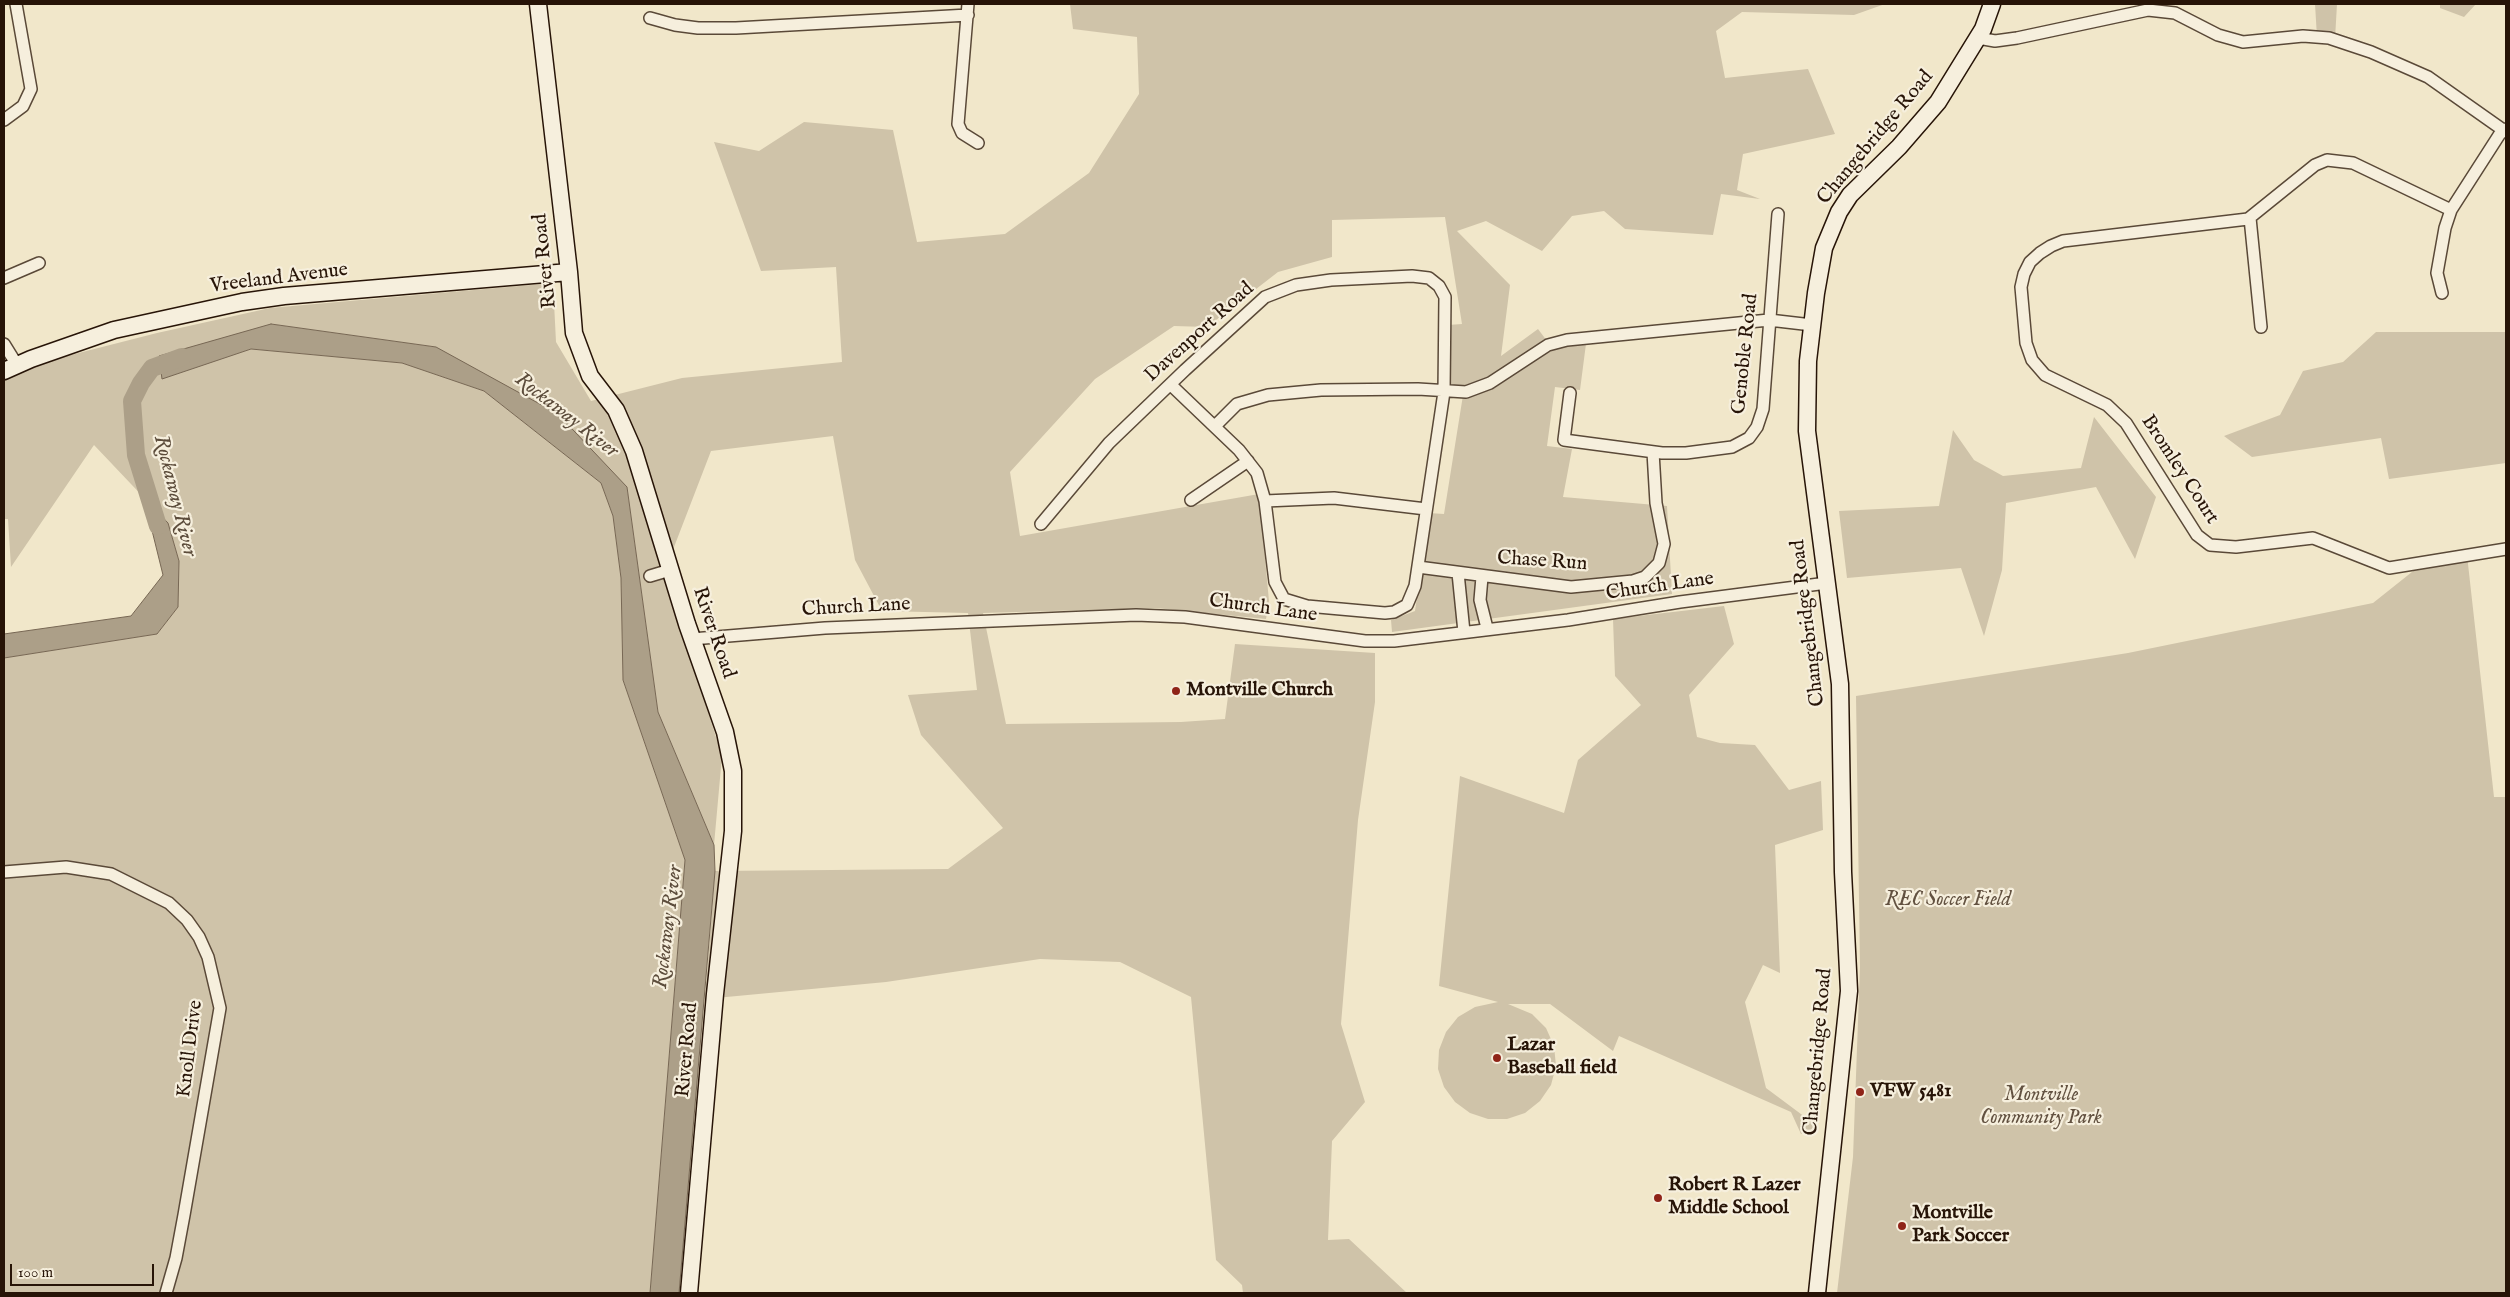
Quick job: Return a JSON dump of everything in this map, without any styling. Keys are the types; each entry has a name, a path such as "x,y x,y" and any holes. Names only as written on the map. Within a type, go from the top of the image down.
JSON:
{"street":[{"path":"4,120 23,106 31,89 16,4"},
{"name":"River Road","path":"538,4 569,272 574,333 584,364 597,387 616,410 628,434 692,639 730,751 734,810 715,994 689,1293"},
{"name":"Changebridge Road","path":"1818,1293 1849,991 1843,872 1840,692 1807,431 1806,398 1812,325 1824,248 1839,212 1850,196 1921,122 1956,75 1978,38 1992,4"},
{"path":"650,18 675,25 698,28 736,28 968,10 958,124 962,133 978,143"},
{"path":"1978,38 1996,41 2017,38 2148,10 2174,13 2218,35 2243,42 2303,36 2329,38 2371,52 2428,77 2504,130 2451,210 2445,228 2437,273 2442,293"},
{"name":"Bromley Court","path":"2451,210 2353,163 2334,159 2315,165 2250,218 2234,222 2063,241 2045,249 2027,268 2021,287 2026,343 2032,360 2045,375 2107,405 2122,418 2137,438 2197,535 2210,545 2236,547 2313,538 2390,568 2506,548"},
{"name":"Genoble Road","path":"1570,393 1564,440 1653,452 1686,453 1732,447 1744,442 1754,433 1763,409 1778,214"},
{"path":"2250,218 2261,327"},
{"path":"4,278 39,263"},
{"name":"Vreeland Avenue","path":"10,368 114,330 242,302 284,296 569,272"},
{"name":"Davenport Road","path":"1041,524 1109,443 1254,306 1277,291 1296,285 1331,280 1412,276 1429,278 1434,281 1445,297 1444,392 1418,567 1413,594 1407,605 1394,612 1385,613 1307,606 1284,599 1275,582 1265,501"},
{"path":"1215,426 1237,404 1268,395 1321,390 1466,392 1478,388 1554,343 1769,320 1812,325"},
{"path":"4,344 10,368"},
{"path":"1170,385 1215,426 1248,461 1257,473 1265,501 1334,498 1426,509"},
{"name":"Chase Run","path":"1418,567 1482,577 1571,587 1633,581 1651,573 1662,557 1664,544 1656,503 1653,452"},
{"path":"1191,500 1248,461"},
{"path":"650,576 670,570"},
{"path":"1458,573 1464,632"},
{"name":"Chase Run","path":"1482,577 1480,600 1487,628"},
{"name":"Church Lane","path":"692,639 825,628 1136,615 1186,617 1365,641 1394,641 1487,628 1568,620 1680,602 1827,583"},
{"name":"Knoll Drive","path":"4,872 66,867 111,874 169,903 191,926 208,957 220,1008 176,1258 166,1293"}],"green space":[{"path":"1070,4 1885,4 1854,15 1742,12 1716,31 1725,78 1808,69 1835,134 1743,154 1737,190 1760,199 1721,194 1713,235 1625,229 1604,211 1572,216 1542,251 1486,221 1457,231 1510,285 1501,356 1538,329 1550,345 1587,336 1580,390 1555,387 1547,446 1572,449 1563,497 1667,506 1672,594 1392,632 1391,620 1415,611 1429,513 1444,514 1464,389 1443,387 1448,325 1462,324 1445,217 1332,220 1332,257 1278,272 1207,327 1174,326 1095,379 1010,472 1020,536 1259,494 1269,601 1266,619 1155,608 983,613 1006,724 1181,722 1225,719 1235,644 1375,653 1375,702 1358,820 1341,1024 1365,1102 1332,1141 1328,1240 1349,1239 1407,1293 1243,1293 1242,1285 1216,1260 1191,997 1120,962 1040,959 886,982 705,999 715,871 948,869 1003,828 921,735 908,695 977,690 968,613 882,611 855,560 833,436 711,451 664,573 722,756 714,845 658,712 627,487 436,347 271,324 162,378 251,349 402,363 484,391 601,483 613,516 621,578 623,680 685,860 650,1293 4,1293 4,658 157,634 178,607 179,561 168,523 94,445 11,567 8,519 4,519 4,375 12,370 157,333 270,308 553,283 556,342 591,401 682,378 842,362 836,267 761,271 714,142 759,151 804,122 893,130 917,242 1005,234 1089,173 1139,94 1137,37 1073,29"},
{"path":"2315,4 2337,4 2335,39 2317,37"},
{"path":"2440,4 2476,4 2464,17 2440,8"},
{"path":"2376,332 2506,332 2506,463 2389,479 2381,438 2252,457 2224,436 2280,415 2303,371 2343,362"},
{"path":"2094,417 2156,497 2135,559 2096,487 2006,503 2002,570 1984,636 1961,568 1847,578 1839,511 1939,506 1953,430 1974,460 2003,476 2081,468"},
{"name":"Montville Community Park","path":"2467,555 2494,797 2506,797 2506,1293 1837,1293 1853,1157 1860,967 1856,696 2128,653 2373,603 2422,564"},
{"path":"1724,606 1734,644 1689,695 1697,737 1720,743 1755,745 1789,790 1821,781 1823,830 1775,845 1780,973 1763,965 1745,1002 1766,1088 1813,1123 1813,1130 1801,1134 1791,1112 1619,1036 1613,1051 1550,1004 1508,1004 1532,1014 1546,1028 1554,1046 1556,1066 1551,1085 1540,1101 1525,1113 1507,1119 1488,1119 1470,1113 1455,1102 1444,1087 1438,1069 1439,1050 1446,1032 1458,1017 1475,1007 1498,1002 1439,986 1460,776 1564,813 1578,760 1641,705 1615,676 1613,619"}],"shaded area":[{"name":"Rockaway River","path":"271,324 436,347 558,414 627,487 658,712 714,845 715,871 679,1293 650,1293 685,860 623,680 621,578 613,516 601,483 484,391 402,363 251,349 162,379 159,356"},
{"path":"144,498 168,523 179,561 178,607 157,634 4,658 4,634 131,616 163,575"}],"waterway":[{"name":"Rockaway River","path":"158,526 136,455 132,401 141,383 152,368 182,357"}],"place":[{"name":"Montville Church","path":"1176,691"},
{"name":"Lazar Baseball field","path":"1497,1058"},
{"name":"VFW 5481","path":"1860,1092"},
{"name":"Robert R Lazer Middle School","path":"1658,1198"},
{"name":"Montville Park Soccer","path":"1902,1226"}],"park label":[{"name":"REC Soccer Field","path":"1948,901"}]}
